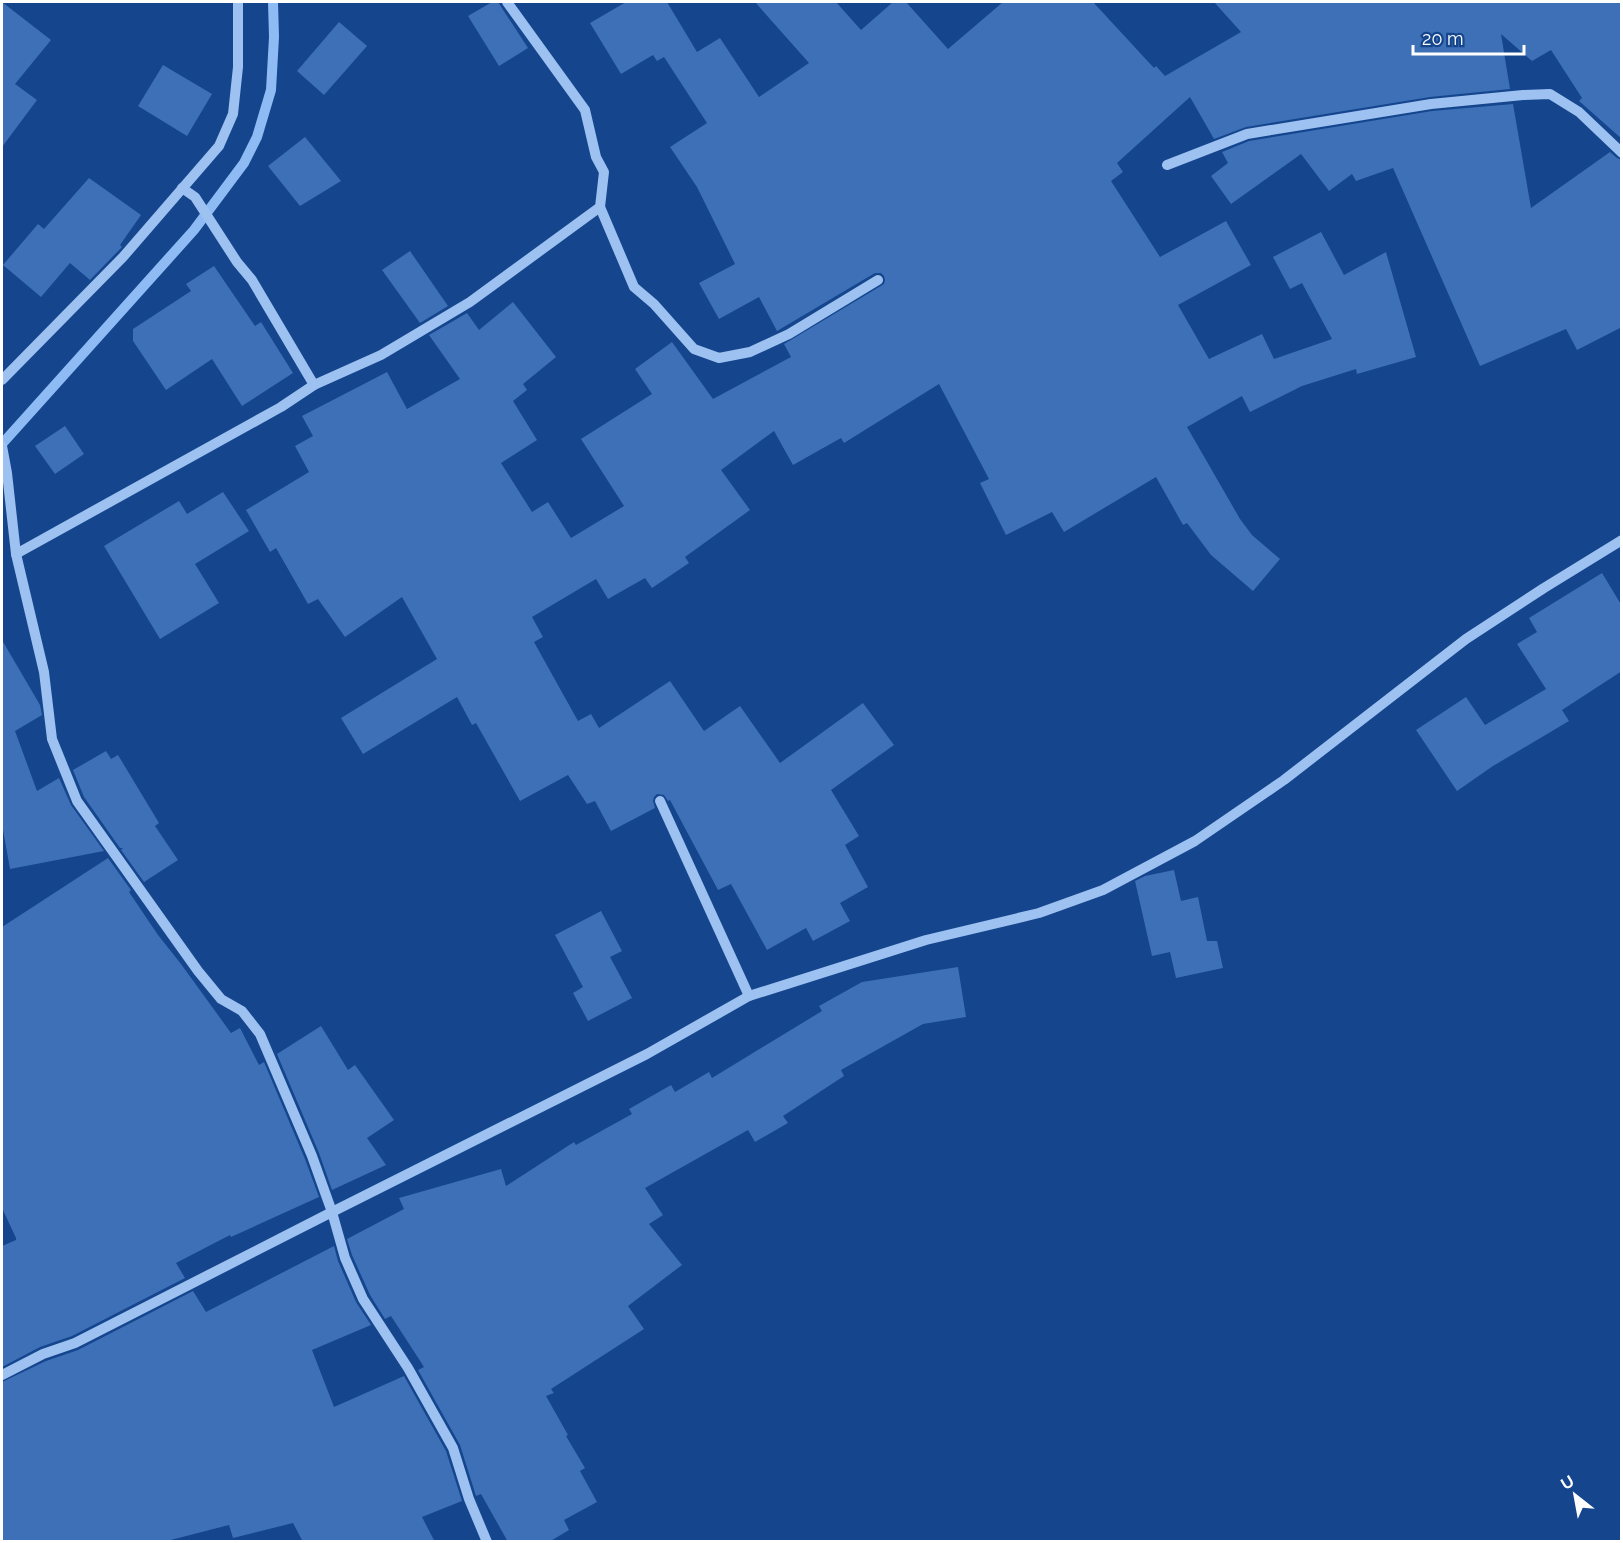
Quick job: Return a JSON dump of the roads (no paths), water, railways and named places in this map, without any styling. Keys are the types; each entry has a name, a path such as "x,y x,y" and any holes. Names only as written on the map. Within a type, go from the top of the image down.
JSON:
{"street":[{"path":"2,380 123,257 219,146 233,114 238,67 238,2"},
{"path":"507,2 585,111 596,157 604,172 600,207 634,287 672,322 694,349 719,358 750,352 789,334 878,280"},
{"path":"1167,165 1247,134 1431,104 1541,94 1550,94 1579,112 1622,153"},
{"path":"182,188 195,197 237,262 252,280 314,385"},
{"path":"16,554 281,407 314,385 381,355 470,302 600,207"},
{"path":"2,446 16,554 44,672 52,739 77,801 198,971 220,999 242,1011 260,1034 312,1156 345,1258 363,1299 408,1368 453,1448 487,1542"},
{"path":"2,1375 43,1354 75,1343 647,1054 749,996 926,940 1039,913 1103,890 1205,834 1284,780 1466,639 1622,540"},
{"path":"660,801 749,996"}],"waterway":[{"path":"2,444 194,230 244,163 257,137 271,90 273,2"}]}
